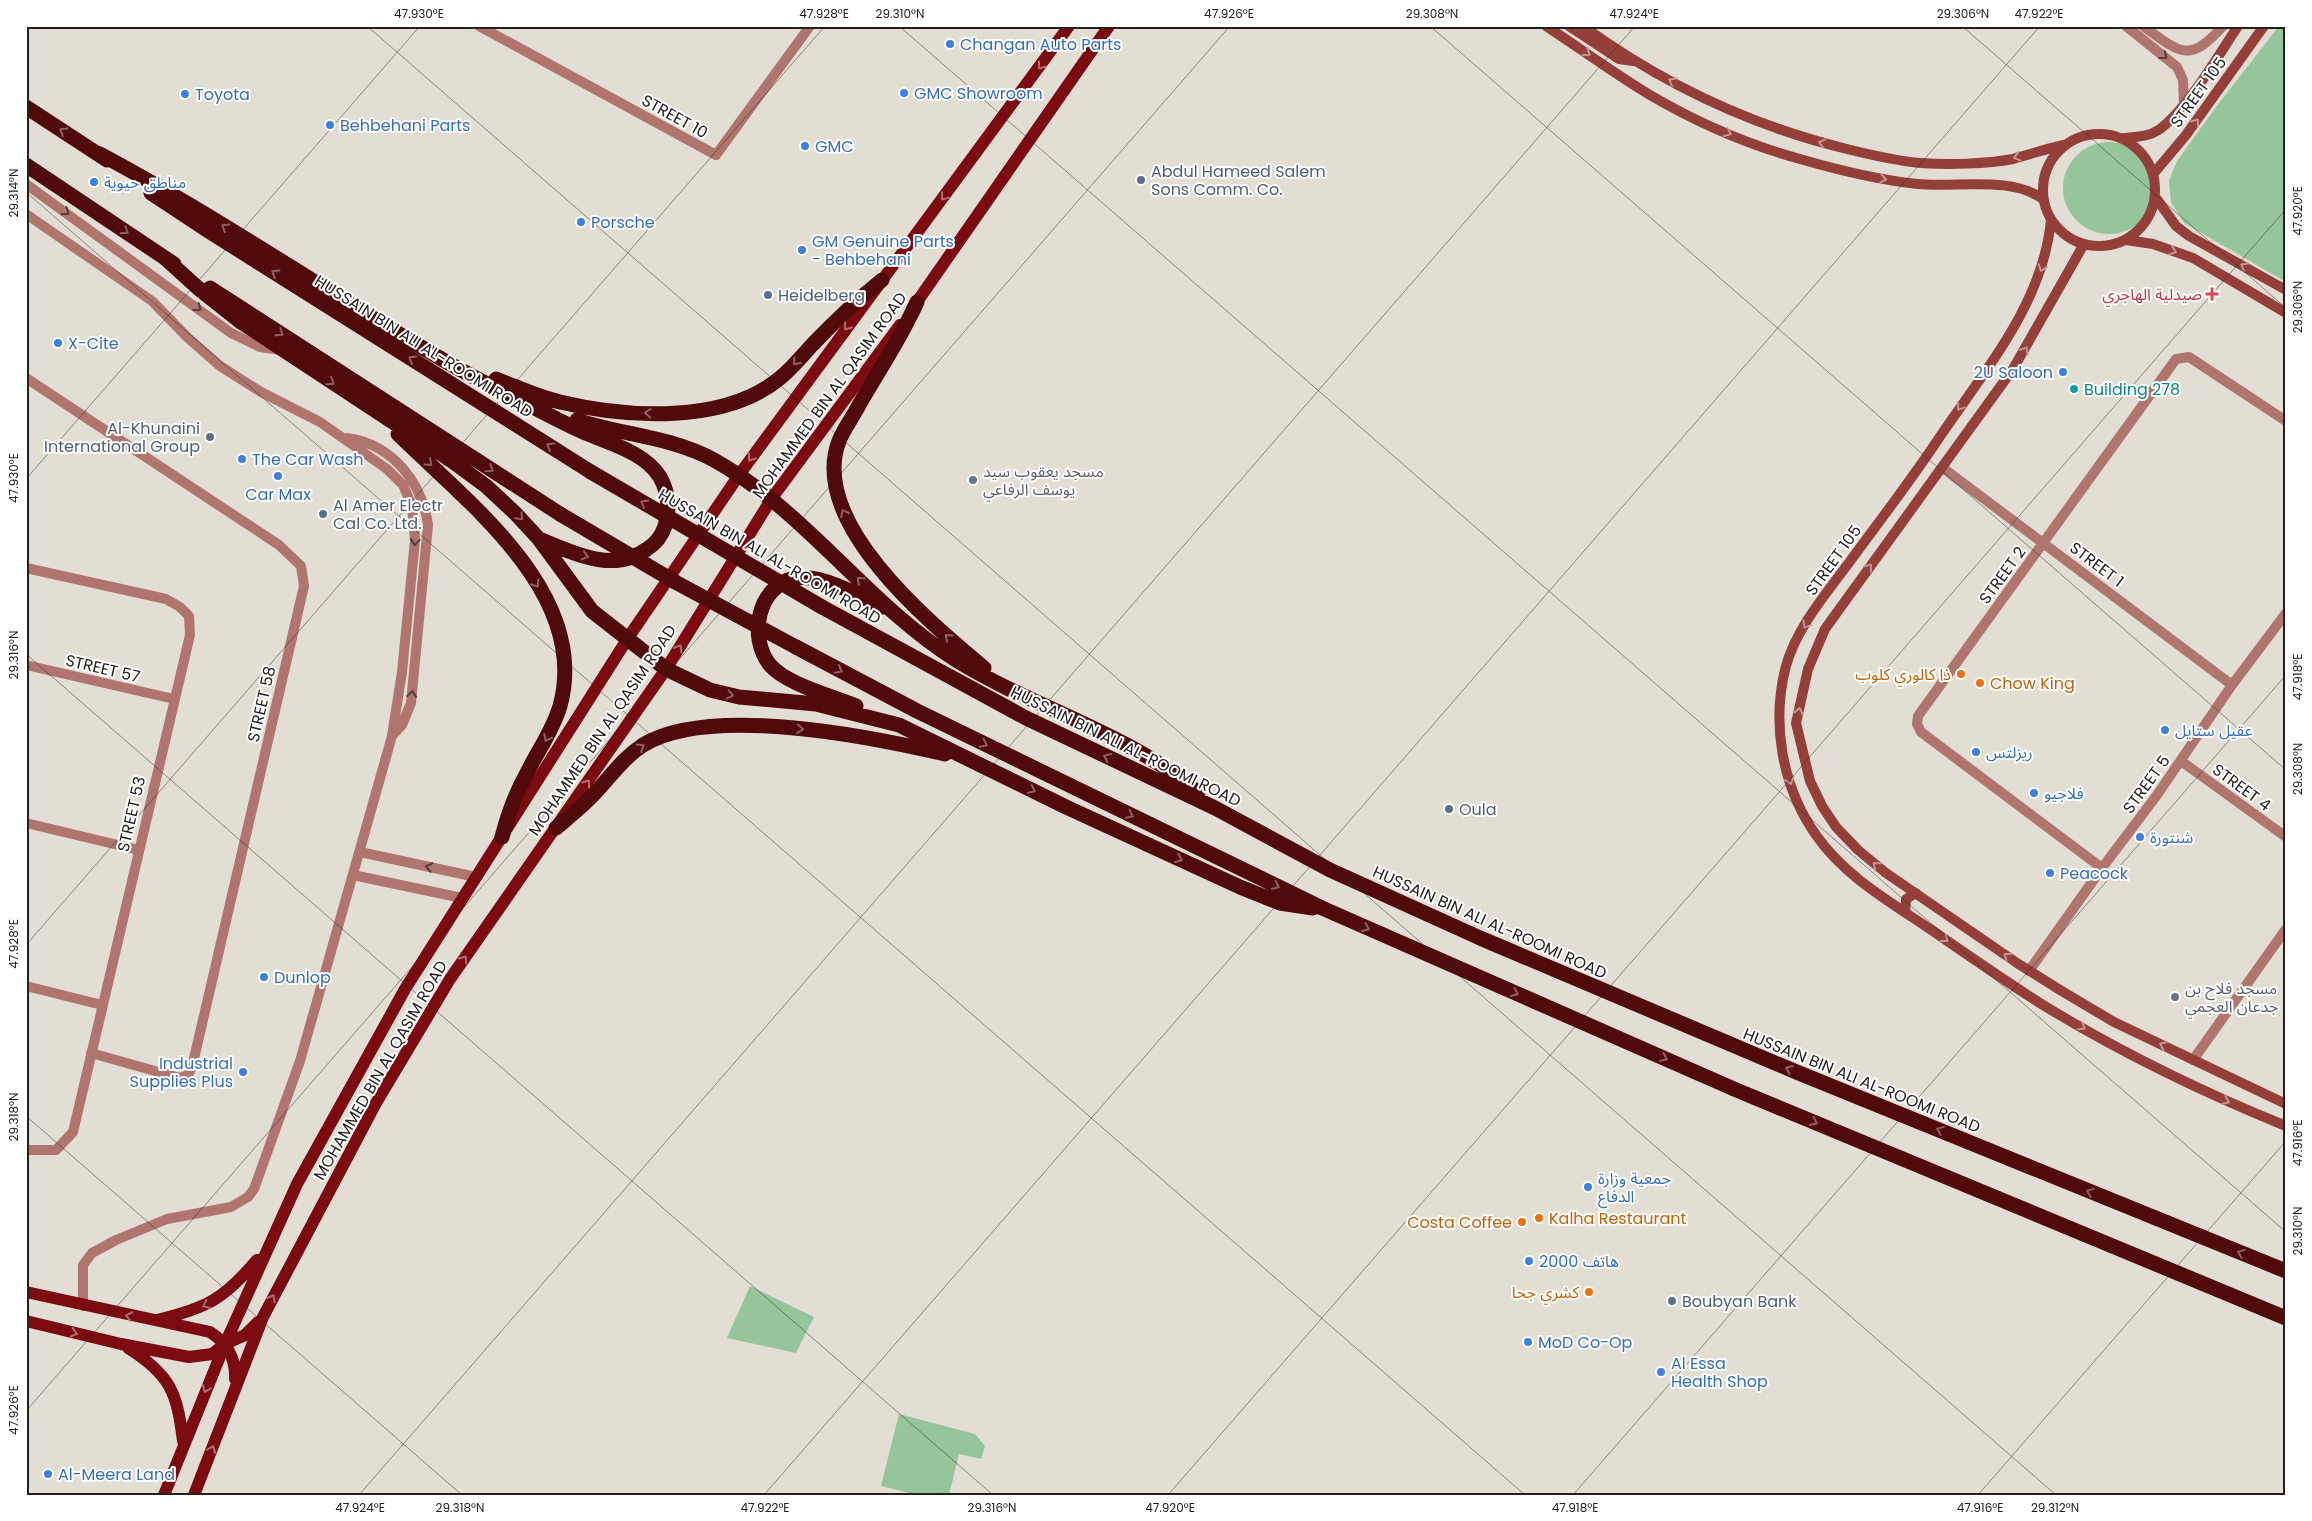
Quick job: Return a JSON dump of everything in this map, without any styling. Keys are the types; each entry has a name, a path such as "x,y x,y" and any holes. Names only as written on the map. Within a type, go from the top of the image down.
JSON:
{"highway":[{"name":"HUSSAIN BIN ALI AL-ROOMI ROAD","path":"26,108 100,154 207,230 591,472 822,607 1026,718 1215,808 1330,870 1480,938 1794,1071 2286,1271"},
{"path":"100,154 190,205 430,353 523,402 630,452 647,463 660,476 667,493 668,511 664,529 654,544 639,556 621,561 603,560 584,556 539,539"},
{"path":"26,165 166,259 560,514 677,583 917,711 1322,908 1734,1089 2286,1318"},
{"path":"166,259 220,306 452,461 486,486 516,513 539,539 592,611 666,670 710,690 739,697 816,704 899,725"},
{"path":"430,353 559,402 646,413 701,411 745,400 773,384 793,367 851,306 882,280"},
{"path":"916,302 903,332 875,377 839,442 834,470 838,498 845,517 860,539 908,600 949,639 1012,691"},
{"path":"523,402 588,424 692,450 739,475 772,498 896,614 951,657 1012,691 1100,732 1150,759 1194,790 1215,808"},
{"path":"382,416 494,526 536,583 558,628 564,665 560,706 550,732 519,788 502,838"},
{"path":"896,614 842,588 815,579 795,578 776,588 762,605 757,626 760,647 770,666 788,678 899,725 1066,807 1247,890 1280,903 1300,907 1322,908"},
{"path":"556,828 595,792 633,752 658,738 685,731 746,726 799,729 872,739 972,761"}],"main road":[{"name":"MOHAMMED BIN AL QASIM ROAD","path":"164,1495 225,1344 297,1184 400,998 628,638 739,475 1069,26"},
{"name":"MOHAMMED BIN AL QASIM ROAD","path":"194,1495 263,1317 376,1103 450,978 666,670 772,498 916,302 1111,26"},
{"path":"152,1321 186,1313 205,1306 222,1296 238,1282 267,1248"},
{"path":"26,1292 83,1306 210,1332 225,1344 235,1366 235,1386"},
{"path":"26,1321 121,1344 188,1357 212,1354 225,1344 245,1335 263,1317"},
{"path":"121,1344 157,1369 169,1384 179,1407 183,1444"}],"street":[{"name":"STREET 10","path":"479,26 716,155 810,26"},
{"path":"1546,26 1650,95 1738,138 1798,159 1864,176 1919,184 2017,187 2035,194 2044,200"},
{"path":"1569,26 1619,59 1637,61"},
{"path":"1583,26 1637,61 1694,94 1748,119 1803,139 1868,155 1922,163 2011,159 2064,145"},
{"path":"2126,26 2177,67 2183,80 2184,104"},
{"path":"2143,26 2174,48 2188,51 2201,48 2224,26"},
{"name":"STREET 105","path":"2123,138 2141,137 2160,129 2184,104 2238,26"},
{"name":"STREET 105","path":"2154,173 2186,135 2264,26"},
{"path":"2093,133 2108,134 2123,138 2136,147 2147,159 2154,173 2156,198 2150,214 2140,229 2126,240 2112,245 2097,246 2084,244 2060,230 2051,220 2044,200 2043,185 2046,170 2053,156 2064,145 2077,137 2093,133"},
{"path":"26,184 240,338 260,347 284,350"},
{"path":"2156,198 2176,226 2189,236 2286,290"},
{"path":"26,214 148,297 197,347 226,370 261,392 304,413 344,437 396,476 409,495 414,516 415,540 402,672 392,736 300,1061 254,1189 248,1197 231,1207 167,1219 116,1240 92,1254 83,1265 83,1306"},
{"name":"STREET 105","path":"2051,220 2049,245 2042,270 2024,310 2008,338 1924,460 1803,628 1787,663 1780,696 1780,736 1788,776 1798,804 1817,837 1841,864 1905,912 1992,972 2090,1032 2194,1087 2286,1126"},
{"path":"2126,240 2153,244 2193,258 2286,314"},
{"name":"STREET 105","path":"2084,244 2013,369 1943,468 1845,600 1817,644 1808,669 1796,723 1802,751 1810,781 1822,806 1836,827 1865,856 1886,873 2028,971 2114,1022 2286,1104"},
{"name":"STREET 2","path":"2102,868 1921,732 1917,724 1918,716 2176,359 2189,357 2286,421"},
{"name":"STREET 58","path":"26,378 279,545 302,566 304,586 192,1067 188,1075 180,1078 91,1053"},
{"name":"STREET 1","path":"1943,468 2232,685"},
{"name":"STREET 53","path":"26,568 166,600 180,607 189,616 190,635 102,1004 74,1132 56,1150 26,1150"},
{"path":"1830,588 1836,598 1845,600"},
{"name":"STREET 5","path":"2028,971 2181,761 2232,685 2286,613"},
{"name":"STREET 57","path":"26,666 174,699"},
{"name":"STREET 4","path":"2181,761 2286,837"},
{"path":"26,823 138,850"},
{"path":"360,852 476,877"},
{"path":"353,875 462,898"},
{"path":"1905,912 1906,899 1916,893"},
{"path":"2193,1060 2286,929"},
{"path":"26,986 102,1004"}],"green space":[{"path":"2279,26 2286,26 2286,282 2184,223 2171,202 2169,181 2177,161"},
{"path":"2109,142 2127,146 2141,156 2151,170 2155,188 2151,206 2141,220 2127,230 2109,234 2091,230 2077,220 2067,206 2063,188 2067,170 2077,156 2091,146"},
{"path":"750,1286 814,1317 796,1353 727,1338"},
{"path":"899,1414 975,1434 985,1446 981,1459 959,1454 949,1495 917,1495 881,1486"}],"place":[{"name":"Changan Auto Parts","path":"950,44"},
{"name":"GMC Showroom","path":"904,93"},
{"name":"Toyota","path":"185,94"},
{"name":"Behbehani Parts","path":"330,125"},
{"name":"GMC","path":"805,146"},
{"name":"Abdul Hameed Salem Sons Comm. Co.","path":"1141,180"},
{"name":"مناطق حيوية","path":"94,182"},
{"name":"Porsche","path":"581,222"},
{"name":"GM Genuine Parts - Behbehani","path":"802,250"},
{"name":"صيدلية الهاجري","path":"2212,294"},
{"name":"Heidelberg","path":"768,295"},
{"name":"X-Cite","path":"58,343"},
{"name":"2U Saloon","path":"2063,372"},
{"name":"Building 278","path":"2074,389"},
{"name":"Al-Khunaini International Group","path":"210,437"},
{"name":"The Car Wash","path":"242,459"},
{"name":"Car Max","path":"278,476"},
{"name":"مسجد يعقوب سيد يوسف الرفاعي","path":"973,480"},
{"name":"Al Amer Electr Cal Co. Ltd.","path":"323,514"},
{"name":"ذا كالوري كلوب","path":"1961,674"},
{"name":"Chow King","path":"1980,683"},
{"name":"عقيل ستايل","path":"2165,730"},
{"name":"ريزلتس","path":"1976,752"},
{"name":"فلاجيو","path":"2034,793"},
{"name":"Oula","path":"1449,809"},
{"name":"شنتورة","path":"2140,837"},
{"name":"Peacock","path":"2050,873"},
{"name":"Dunlop","path":"264,977"},
{"name":"مسجد فلاح بن جدعان العجمي","path":"2175,997"},
{"name":"Industrial Supplies Plus","path":"243,1072"},
{"name":"جمعية وزارة الدفاع","path":"1588,1187"},
{"name":"Kalha Restaurant","path":"1539,1218"},
{"name":"Costa Coffee","path":"1522,1222"},
{"name":"هاتف 2000","path":"1529,1261"},
{"name":"كشري جحا","path":"1589,1292"},
{"name":"Boubyan Bank","path":"1672,1301"},
{"name":"MoD Co-Op","path":"1528,1342"},
{"name":"Al Essa Health Shop","path":"1661,1372"},
{"name":"Al-Meera Land","path":"48,1474"}]}
